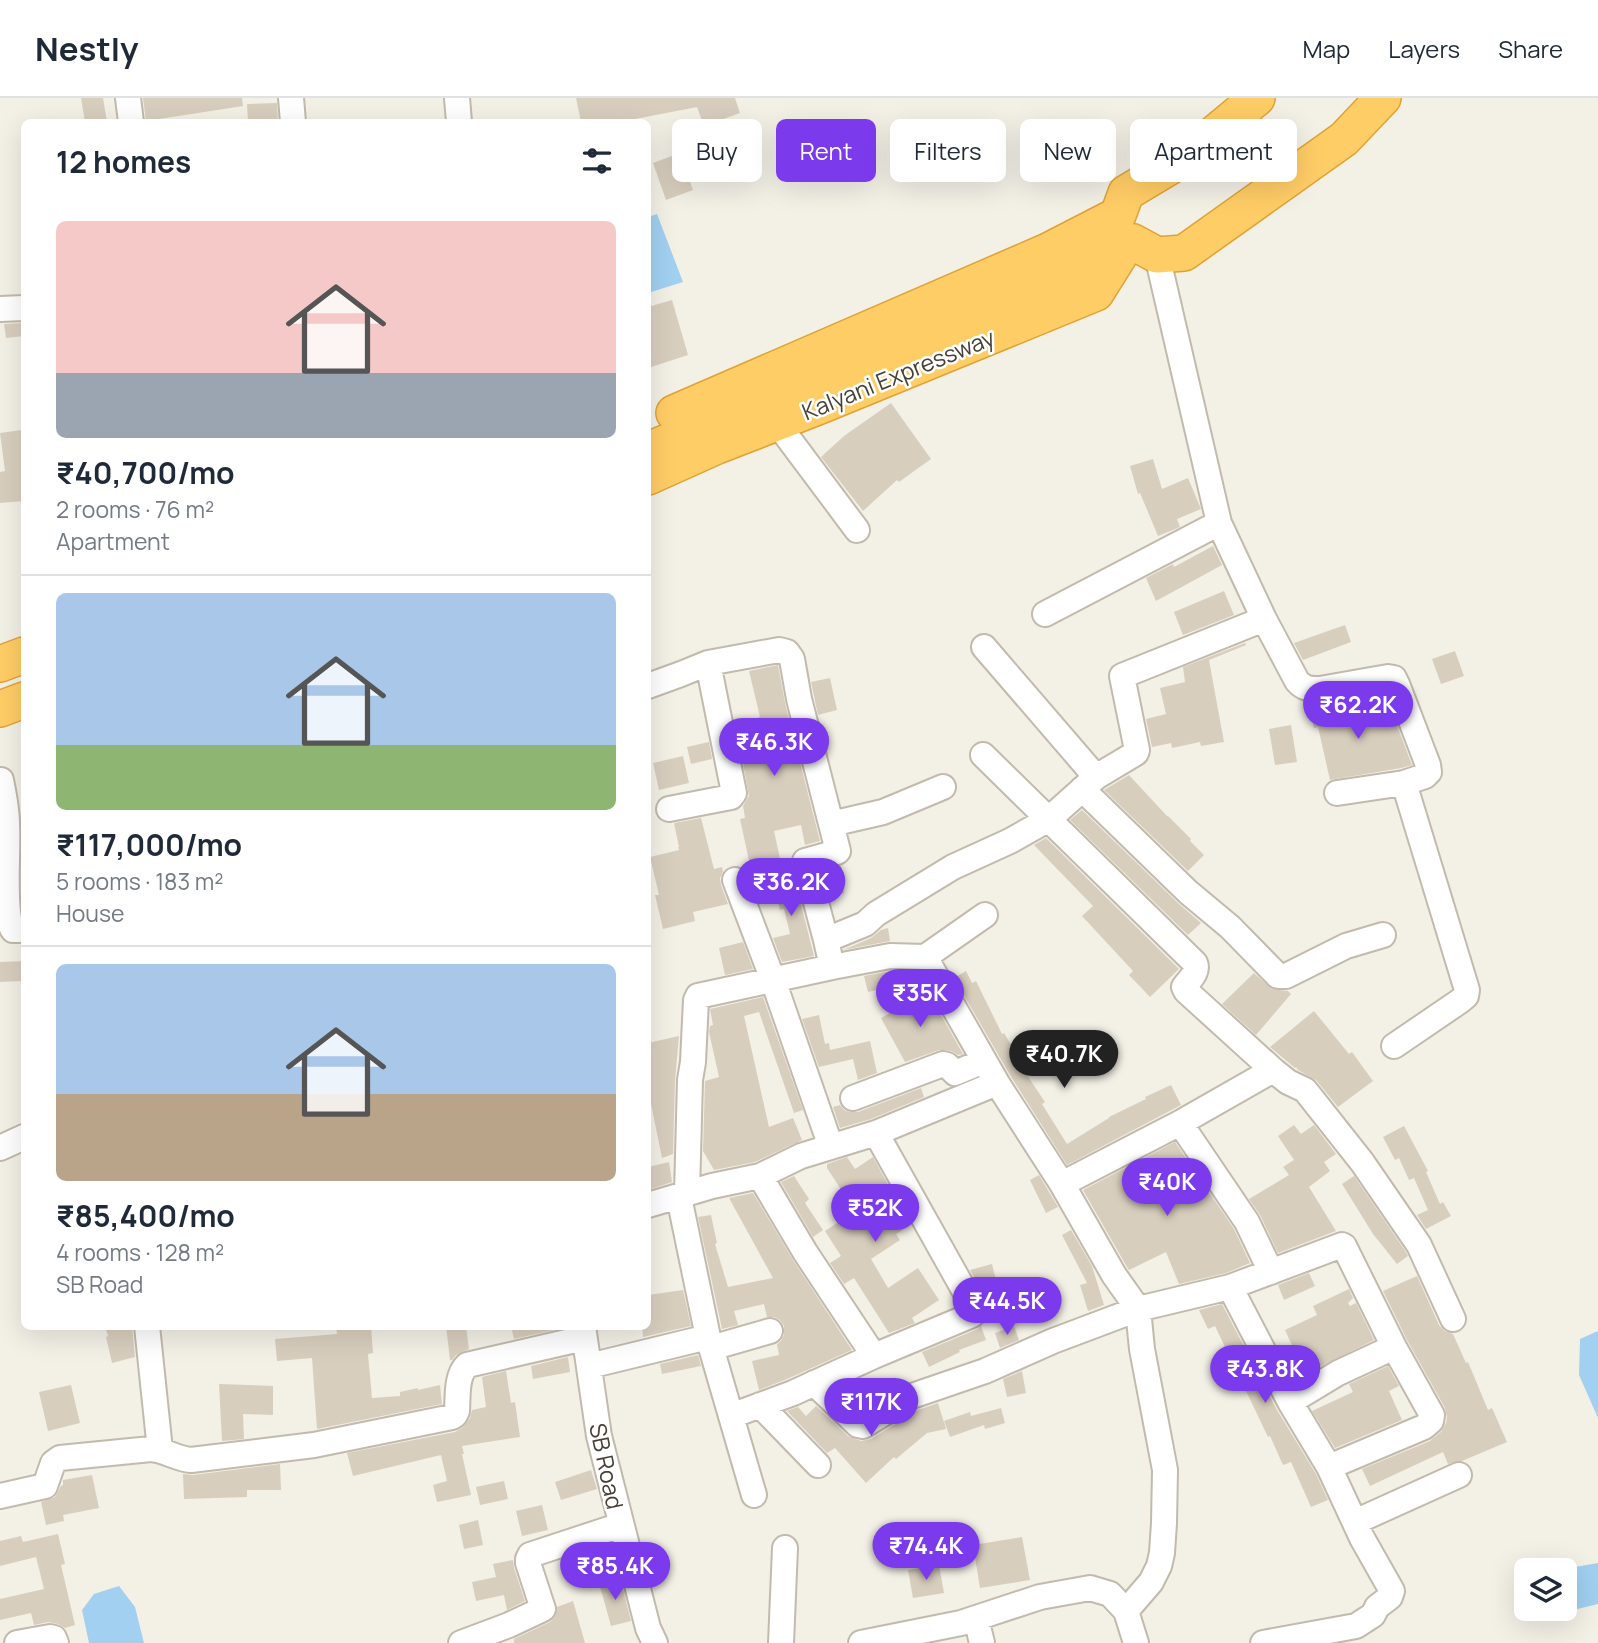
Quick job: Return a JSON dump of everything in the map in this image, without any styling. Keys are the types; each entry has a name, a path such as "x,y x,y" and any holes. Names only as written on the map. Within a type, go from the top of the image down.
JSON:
{"highway":[{"name":"Kalyani Expressway","path":"651,476 717,446 1096,293 1129,235 1126,193 1186,157 1257,98"},
{"path":"651,406 924,287 1076,214 1184,253 1344,139 1383,98"},
{"path":"651,424 1048,251 1129,235"},
{"path":"651,449 1056,281 1129,235"},
{"path":"0,664 21,656"},
{"path":"0,680 21,672"},
{"path":"0,709 21,701"},
{"path":"0,728 21,721"}],"street":[{"path":"128,98 131,119"},
{"path":"291,98 293,119"},
{"path":"457,98 459,119"},
{"path":"1129,235 1219,523 1264,619 1297,681 1309,689 1320,689 1394,678 1428,765 1429,772 1425,776 1404,783 1337,793"},
{"path":"0,309 21,308"},
{"path":"778,423 857,530"},
{"path":"1045,614 1219,523"},
{"path":"827,940 865,924 876,914 953,867 1010,841 1049,818 1089,783 1133,755 1137,750 1122,676 1264,619"},
{"path":"984,647 1089,783 1188,892 1230,927 1278,976 1286,976 1346,946 1383,935"},
{"path":"651,685 708,663 779,650 787,652 792,659 799,699 837,852 805,861 832,967"},
{"path":"669,809 731,797 734,793 708,663"},
{"path":"983,755 1195,964 1196,971 1184,989 1273,1070 1288,1082 1305,1090 1362,1161 1419,1245 1453,1319"},
{"path":"1,780 8,825 8,922 13,930 21,930"},
{"path":"1394,1046 1460,1001 1466,996 1467,990 1404,783"},
{"path":"831,824 883,812 943,787"},
{"path":"735,880 831,1147"},
{"path":"754,1495 709,1342 683,1195 690,1080 694,1062 696,1000 703,994 890,956 925,957 985,915"},
{"path":"925,957 997,1083 1062,1184 1114,1275 1138,1309 1142,1349 1165,1470 1164,1523 1159,1566 1152,1582 1126,1612"},
{"path":"853,1097 943,1064 955,1073 984,1061"},
{"path":"1062,1184 1180,1123 1273,1070"},
{"path":"651,1204 760,1176 802,1156 876,1133 997,1083"},
{"path":"1180,1123 1247,1222 1271,1272"},
{"path":"731,1416 793,1393 972,1315 973,1306 876,1133"},
{"path":"0,1148 21,1139"},
{"path":"760,1176 805,1252 874,1356"},
{"path":"814,1383 858,1425 863,1426 912,1396 985,1371 1053,1341 1138,1309 1230,1287 1342,1245 1345,1246 1394,1347 1432,1415 1432,1421 1424,1427 1329,1467"},
{"path":"1230,1287 1290,1402 1329,1467 1362,1538 1391,1586 1392,1593 1390,1598 1377,1607 1370,1619 1356,1626 1263,1643"},
{"path":"147,1330 160,1450"},
{"path":"589,1366 770,1331"},
{"path":"0,1496 45,1486 53,1463 60,1458 151,1449 191,1460 314,1445 452,1417 457,1411 460,1376 467,1365 584,1332"},
{"name":"SB Road","path":"584,1332 599,1436 654,1643"},
{"path":"1290,1402 1338,1373 1394,1347"},
{"path":"760,1405 818,1465"},
{"path":"1355,1522 1459,1475"},
{"path":"461,1643 543,1609 528,1563 530,1555 621,1525"},
{"path":"781,1643 785,1548"},
{"path":"861,1643 961,1623 1040,1597 1090,1588 1110,1594 1126,1612 1136,1643"},
{"path":"976,1618 982,1643"},
{"path":"17,1643 50,1637 54,1638 56,1643"}],"water":[{"path":"657,214 683,282 651,292 651,216"},
{"path":"1598,1331 1598,1418 1579,1375 1580,1339"},
{"path":"1598,1563 1598,1604 1577,1609 1577,1567"},
{"path":"119,1586 135,1607 144,1643 89,1643 82,1610 94,1594"}],"building":[{"path":"81,98 103,98 106,119 84,119"},
{"path":"143,98 242,98 243,106 146,119"},
{"path":"576,98 735,98 740,113 723,119 701,119 697,107 635,119 580,119"},
{"path":"277,103 278,119 248,119 247,104"},
{"path":"672,156 672,182 690,182 693,190 666,200 653,163"},
{"path":"672,300 688,355 651,367 651,306"},
{"path":"21,323 21,336 6,338 4,324"},
{"path":"891,403 931,459 899,482 897,480 863,511 821,457 844,436"},
{"path":"21,430 21,501 0,503 0,472 5,471 0,433"},
{"path":"1153,459 1162,489 1188,478 1201,509 1177,519 1180,527 1158,536 1140,493 1138,494 1130,466"},
{"path":"1213,546 1222,565 1156,601 1146,578 1173,564 1174,567"},
{"path":"1224,591 1234,615 1183,635 1174,612"},
{"path":"1345,625 1351,642 1303,660 1294,643"},
{"path":"1245,643 1246,645 1209,660 1224,742 1201,746 1200,742 1172,748 1171,743 1152,747 1146,719 1166,714 1160,688 1185,682 1183,667"},
{"path":"1455,651 1464,676 1441,684 1432,659"},
{"path":"778,665 820,841 805,845 801,825 774,831 781,863 751,870 740,819 745,818 743,806 749,796 743,764 767,759 749,671"},
{"path":"830,678 837,710 818,715 811,682"},
{"path":"1352,699 1357,720 1392,712 1412,765 1330,780 1318,727 1314,728 1308,703 1322,704"},
{"path":"1291,725 1297,762 1275,765 1269,729"},
{"path":"709,742 712,759 691,764 687,747"},
{"path":"683,756 689,783 659,790 653,763"},
{"path":"1129,775 1204,855 1188,871 1104,790"},
{"path":"1082,810 1201,923 1188,935 1070,820"},
{"path":"701,818 714,869 722,867 721,885 728,904 693,912 695,921 663,929 655,895 659,895 651,857 679,850 674,823"},
{"path":"1046,838 1179,969 1150,997 1129,975 1133,971 1082,916 1093,906 1034,845"},
{"path":"791,865 814,956 782,962 773,938 790,934 784,909 780,910 771,869"},
{"path":"841,866 844,893 830,896 823,871"},
{"path":"888,928 890,941 843,950 871,938"},
{"path":"743,942 753,969 725,975 719,948"},
{"path":"21,961 21,981 0,982 0,962"},
{"path":"891,971 895,986 868,992 864,976"},
{"path":"966,971 972,983 976,981 1002,1034 1004,1033 1025,1068 1023,1069 1045,1102 1042,1104 1067,1144 1109,1117 1171,1085 1181,1105 1067,1165 1010,1075 954,978"},
{"path":"1254,973 1272,989 1288,991 1291,994 1256,1035 1222,1004"},
{"path":"928,992 963,1054 939,1050 905,1062 881,1018"},
{"path":"763,997 803,1110 794,1113 759,1012 744,1016 769,1127 793,1118 802,1140 755,1162 714,1170 703,1151 705,1081 719,1077 709,1032 710,1026 713,1025 710,1009"},
{"path":"1314,1011 1349,1054 1352,1052 1373,1081 1338,1107 1316,1080 1295,1068 1270,1047"},
{"path":"819,1015 825,1044 829,1043 830,1050 870,1041 877,1073 858,1080 853,1059 819,1067 802,1019"},
{"path":"679,1036 673,1154 662,1158 651,1104 651,1042"},
{"path":"921,1088 924,1097 871,1119 840,1128 833,1107 840,1105 844,1110 858,1112"},
{"path":"1294,1125 1301,1134 1314,1125 1336,1154 1324,1162 1330,1171 1309,1187 1336,1231 1278,1253 1260,1215 1249,1199 1289,1175 1283,1167 1294,1160 1278,1136"},
{"path":"1404,1126 1428,1171 1426,1172 1440,1204 1443,1202 1451,1216 1426,1229 1417,1215 1428,1210 1414,1178 1409,1180 1399,1158 1395,1160 1383,1137"},
{"path":"1175,1142 1234,1229 1250,1263 1226,1273 1179,1284 1166,1252 1129,1270 1127,1267 1083,1190"},
{"path":"847,1157 855,1169 873,1157 910,1225 896,1234 900,1240 871,1259 888,1288 918,1268 939,1300 912,1318 915,1323 889,1333 854,1278 844,1284 830,1263 841,1256 825,1231 855,1211 827,1164"},
{"path":"669,1162 672,1182 651,1189 651,1166"},
{"path":"1039,1175 1058,1207 1046,1213 1030,1180"},
{"path":"794,1176 809,1199 805,1203 823,1230 813,1237 781,1182"},
{"path":"1354,1176 1408,1256 1397,1264 1373,1234 1342,1184"},
{"path":"753,1193 852,1350 759,1390 752,1361 779,1355 777,1344 784,1335 784,1326 780,1320 767,1317 764,1304 734,1311 738,1325 722,1329 698,1217 711,1215 717,1243 715,1244 728,1287 773,1278 729,1198"},
{"path":"1071,1230 1092,1266 1104,1305 1088,1311 1080,1285 1087,1283 1062,1235"},
{"path":"992,1264 997,1284 981,1289 970,1270"},
{"path":"1309,1273 1315,1286 1284,1300 1278,1285"},
{"path":"1417,1276 1439,1325 1453,1334 1488,1410 1492,1408 1507,1442 1448,1464 1443,1452 1370,1486 1362,1469 1430,1441 1441,1432 1446,1423 1445,1408 1383,1291"},
{"path":"1349,1289 1353,1298 1348,1303 1350,1306 1356,1303 1374,1340 1305,1374 1285,1330 1317,1315 1313,1306"},
{"path":"683,1290 691,1326 643,1337 642,1330 651,1330 651,1295"},
{"path":"1222,1304 1328,1500 1311,1507 1291,1462 1283,1465 1270,1436 1268,1437 1215,1326 1208,1329 1199,1310"},
{"path":"981,1326 986,1340 959,1350 960,1352 929,1367 922,1352"},
{"path":"1014,1326 1019,1340 1000,1348 995,1333"},
{"path":"106,1330 132,1330 135,1357 112,1363 106,1337"},
{"path":"336,1330 371,1330 373,1353 368,1354 372,1398 400,1396 400,1392 440,1385 442,1404 317,1429 312,1358 277,1361 275,1339 337,1334"},
{"path":"446,1330 467,1330 469,1349 450,1360"},
{"path":"512,1330 554,1330 514,1339"},
{"path":"698,1355 701,1366 662,1374 660,1364"},
{"path":"568,1357 570,1372 533,1379 531,1366"},
{"path":"1388,1366 1399,1386 1389,1391 1402,1420 1335,1448 1312,1411 1353,1392 1349,1384"},
{"path":"506,1371 511,1403 515,1402 520,1437 462,1446 471,1495 437,1502 433,1485 447,1481 441,1455 353,1476 347,1453 455,1432 470,1418 472,1410 486,1407 482,1377"},
{"path":"1022,1371 1026,1393 1007,1397 1003,1379"},
{"path":"874,1382 885,1395 863,1409 840,1388 849,1384 859,1395"},
{"path":"219,1384 273,1386 273,1415 243,1414 244,1439 222,1441"},
{"path":"71,1385 80,1423 48,1431 39,1392"},
{"path":"938,1403 946,1429 927,1433 896,1459 894,1457 866,1483 835,1448 827,1453 787,1411 798,1407 806,1416 816,1406 848,1436 861,1441 871,1439 918,1410"},
{"path":"1001,1408 1005,1423 985,1429 984,1425 950,1437 944,1421 970,1412 971,1416"},
{"path":"280,1464 281,1490 247,1490 247,1497 184,1499 183,1474"},
{"path":"591,1470 597,1489 561,1500 555,1482"},
{"path":"92,1475 99,1508 63,1515 64,1521 46,1525 41,1502 55,1497 63,1485 63,1480"},
{"path":"504,1481 508,1499 480,1505 476,1487"},
{"path":"542,1505 548,1530 522,1536 516,1511"},
{"path":"478,1520 483,1545 464,1549 459,1525"},
{"path":"58,1534 65,1564 61,1565 75,1625 65,1628 48,1622 34,1625 31,1613 0,1620 0,1599 44,1589 36,1557 0,1566 0,1541 21,1536 23,1542"},
{"path":"1022,1537 1030,1580 980,1588 973,1545"},
{"path":"513,1560 525,1601 507,1610 504,1595 476,1601 472,1582 496,1577 493,1564"},
{"path":"939,1565 944,1593 913,1598 908,1570"},
{"path":"620,1577 631,1621 611,1626 599,1583"},
{"path":"573,1601 585,1643 514,1643 514,1639 550,1622 555,1617 557,1607"}]}
